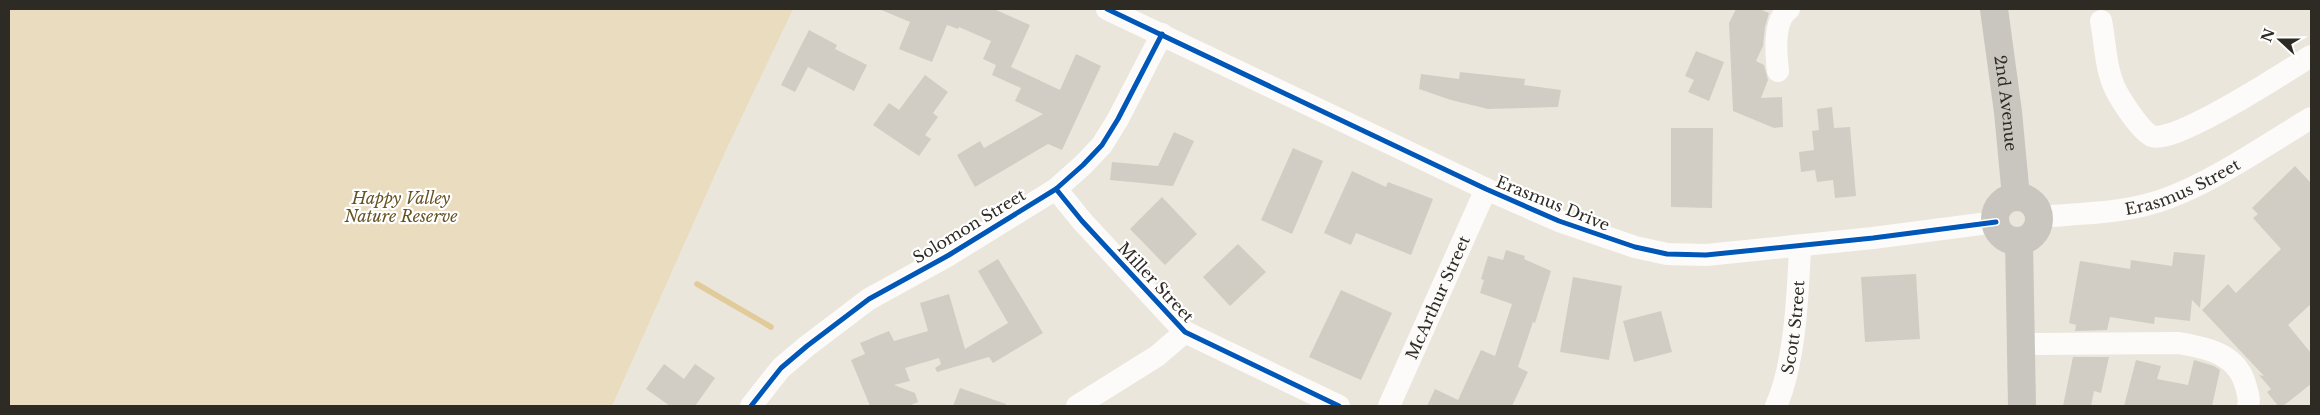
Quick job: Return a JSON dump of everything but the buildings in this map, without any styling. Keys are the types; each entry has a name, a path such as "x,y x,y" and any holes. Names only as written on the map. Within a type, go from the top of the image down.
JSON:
{"street":[{"name":"Erasmus Drive","path":"1107,9 1486,189 1596,235 1667,254 1706,256 1800,247 1996,222"},
{"path":"1778,71 1775,44 1778,29 1786,11 1789,9"},
{"name":"2nd Avenue","path":"1994,9 2008,112 2016,198"},
{"path":"2101,20 2112,81 2134,118 2146,133 2158,138 2170,136 2219,111 2311,56"},
{"name":"Solomon Street","path":"751,406 781,368 869,299 949,255 1056,189 1102,145 1118,119 1162,34"},
{"name":"Erasmus Street","path":"2039,217 2116,211 2167,199 2202,182 2311,118"},
{"name":"Miller Street","path":"1056,189 1082,222 1185,332 1339,406"},
{"name":"McArthur Street","path":"1390,406 1486,189"},
{"path":"2016,198 2029,200 2038,210 2039,217 2036,230 2032,236 2019,241 2005,237 2000,232 1996,222 1998,210 2002,204 2016,198"},
{"path":"2019,241 2022,406"},
{"name":"Scott Street","path":"1776,406 1790,353 1800,247"},
{"path":"1077,406 1157,356 1185,332"},
{"path":"2022,344 2179,343 2204,347 2224,355 2235,365 2245,380 2250,400 2248,406"}],"green space":[{"name":"Happy Valley Nature Reserve","path":"9,9 793,9 726,150 612,406 9,406"}],"waterway":[{"path":"697,284 771,327"}],"cycle path":[{"path":"1107,9 1486,189 1559,221 1635,247 1667,254 1706,255 1873,238 1996,222"},
{"path":"751,406 781,368 869,299 949,255 1056,189 1083,165 1102,145 1118,119 1162,34"},
{"path":"1056,189 1082,221 1185,332 1339,406"}]}
